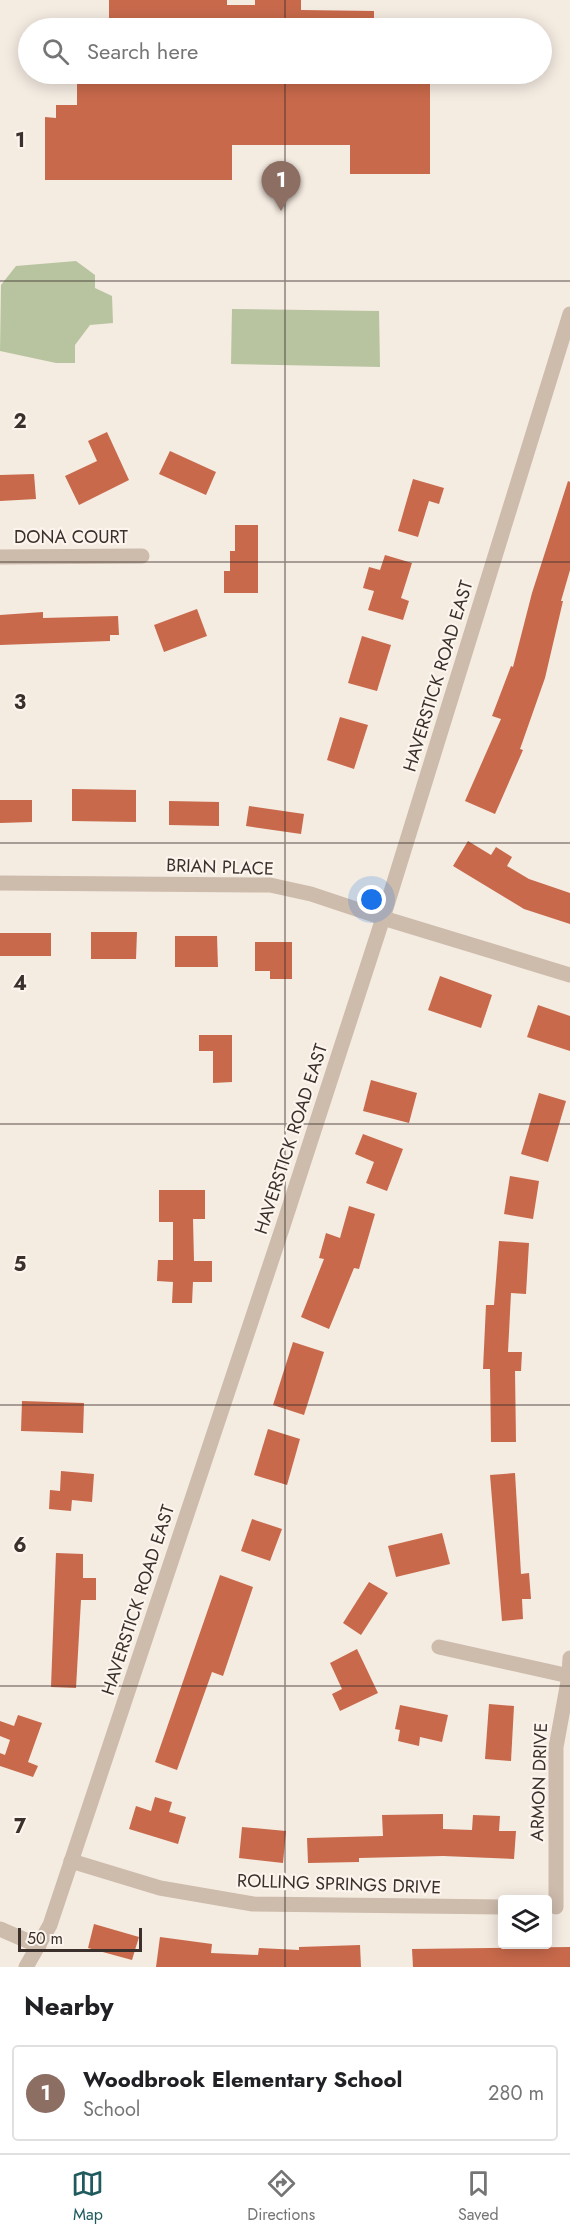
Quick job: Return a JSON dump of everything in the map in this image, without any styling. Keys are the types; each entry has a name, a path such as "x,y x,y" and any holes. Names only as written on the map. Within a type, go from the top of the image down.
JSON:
{"street":[{"name":"HAVERSTICK ROAD EAST","path":"26,1967 50,1924 283,1226 383,918 570,314"},
{"name":"DONA COURT","path":"0,557 142,556"},
{"name":"BRIAN PLACE","path":"0,883 270,885 311,894 570,975"},
{"path":"439,1647 569,1676"},
{"name":"ARMON DRIVE","path":"558,1907 556,1747 569,1676 570,1658"},
{"name":"ROLLING SPRINGS DRIVE","path":"71,1861 160,1888 253,1904 498,1907"},
{"path":"0,1929 39,1946"}],"green space":[{"path":"76,261 95,275 95,288 112,296 113,323 90,325 75,345 75,363 56,363 0,351 1,285 16,266"},
{"path":"232,309 379,311 380,367 231,364"}],"building":[{"path":"109,0 227,0 227,5 255,5 255,0 301,0 301,10 374,11 374,18 109,18"},
{"path":"77,84 430,84 430,174 350,174 350,145 232,145 232,180 45,180 45,117 56,118 56,105 77,105"},
{"path":"107,432 129,480 79,505 65,476 97,461 88,441"},
{"path":"170,451 216,472 206,495 159,474"},
{"path":"34,474 36,499 0,501 0,475"},
{"path":"413,479 444,488 439,504 429,501 418,537 398,531"},
{"path":"568,481 570,482 570,570 545,678 520,749 523,750 495,814 465,801 501,719 492,716 511,666 513,667 532,593"},
{"path":"235,525 258,525 258,593 224,593 224,571 230,571 230,551 235,551"},
{"path":"385,555 412,563 401,598 409,601 403,620 368,610 374,591 363,588 369,567 380,570"},
{"path":"197,609 207,636 164,652 154,625"},
{"path":"43,612 43,618 118,616 119,635 110,635 110,641 0,645 0,615"},
{"path":"362,636 391,645 377,691 348,683"},
{"path":"340,717 368,725 354,769 327,760"},
{"path":"72,789 136,790 136,822 72,821"},
{"path":"0,800 32,800 32,822 0,823"},
{"path":"169,801 219,802 219,826 169,825"},
{"path":"249,806 304,814 301,834 246,826"},
{"path":"468,841 491,855 496,847 512,857 507,866 529,879 570,893 570,924 524,909 453,866"},
{"path":"91,932 137,932 136,959 91,959"},
{"path":"0,933 51,933 51,956 0,956"},
{"path":"175,936 217,936 218,967 175,967"},
{"path":"255,942 292,942 292,979 270,979 270,971 255,971"},
{"path":"440,976 492,995 481,1028 428,1010"},
{"path":"538,1005 570,1016 570,1051 527,1037"},
{"path":"199,1035 232,1035 232,1082 213,1083 213,1051 199,1051"},
{"path":"371,1080 417,1093 409,1123 363,1111"},
{"path":"539,1093 566,1101 548,1162 521,1154"},
{"path":"363,1134 403,1149 387,1191 366,1183 374,1162 355,1154"},
{"path":"510,1176 539,1181 533,1219 504,1214"},
{"path":"159,1190 205,1190 205,1219 193,1219 194,1261 212,1261 212,1282 193,1282 192,1303 172,1303 173,1282 157,1281 158,1260 173,1260 173,1222 159,1222"},
{"path":"349,1206 375,1214 359,1269 354,1268 329,1329 301,1317 324,1259 319,1258 326,1233 340,1238"},
{"path":"499,1241 529,1243 526,1294 511,1293 508,1352 522,1352 521,1371 515,1371 516,1442 491,1442 490,1369 483,1369 486,1305 494,1305"},
{"path":"293,1342 324,1352 304,1415 273,1405"},
{"path":"22,1401 84,1403 83,1433 21,1431"},
{"path":"268,1429 300,1439 287,1485 254,1475"},
{"path":"61,1471 94,1474 92,1502 72,1500 71,1511 49,1509 50,1490 60,1491"},
{"path":"515,1473 521,1574 529,1573 531,1599 522,1599 523,1619 502,1621 490,1475"},
{"path":"252,1519 282,1529 270,1561 241,1551"},
{"path":"442,1533 450,1564 396,1577 388,1546"},
{"path":"56,1553 83,1554 83,1578 96,1578 96,1600 81,1600 76,1688 51,1687"},
{"path":"220,1575 253,1587 223,1676 212,1672 177,1770 155,1762"},
{"path":"369,1582 388,1593 361,1635 343,1623"},
{"path":"357,1649 378,1693 340,1711 332,1694 342,1689 330,1663"},
{"path":"489,1704 514,1706 511,1761 485,1759"},
{"path":"400,1705 448,1715 442,1742 420,1737 419,1746 398,1741 400,1730 395,1729"},
{"path":"18,1715 42,1723 28,1762 38,1766 33,1777 0,1766 0,1753 5,1755 10,1740 0,1736 0,1721 14,1726"},
{"path":"155,1797 172,1802 169,1812 186,1817 178,1844 129,1829 136,1806 151,1811"},
{"path":"443,1814 443,1829 472,1830 473,1815 500,1816 499,1831 516,1831 514,1859 443,1856 359,1858 359,1862 308,1863 307,1838 383,1836 382,1815"},
{"path":"242,1827 286,1831 283,1863 239,1858"},
{"path":"94,1924 139,1937 132,1960 88,1948"},
{"path":"160,1937 212,1944 211,1953 258,1955 259,1948 299,1950 299,1947 360,1945 361,1967 156,1967"},
{"path":"570,1947 570,1967 413,1967 412,1949"}],"place":[{"name":"Woodbrook Elementary School","path":"281,211"}]}
